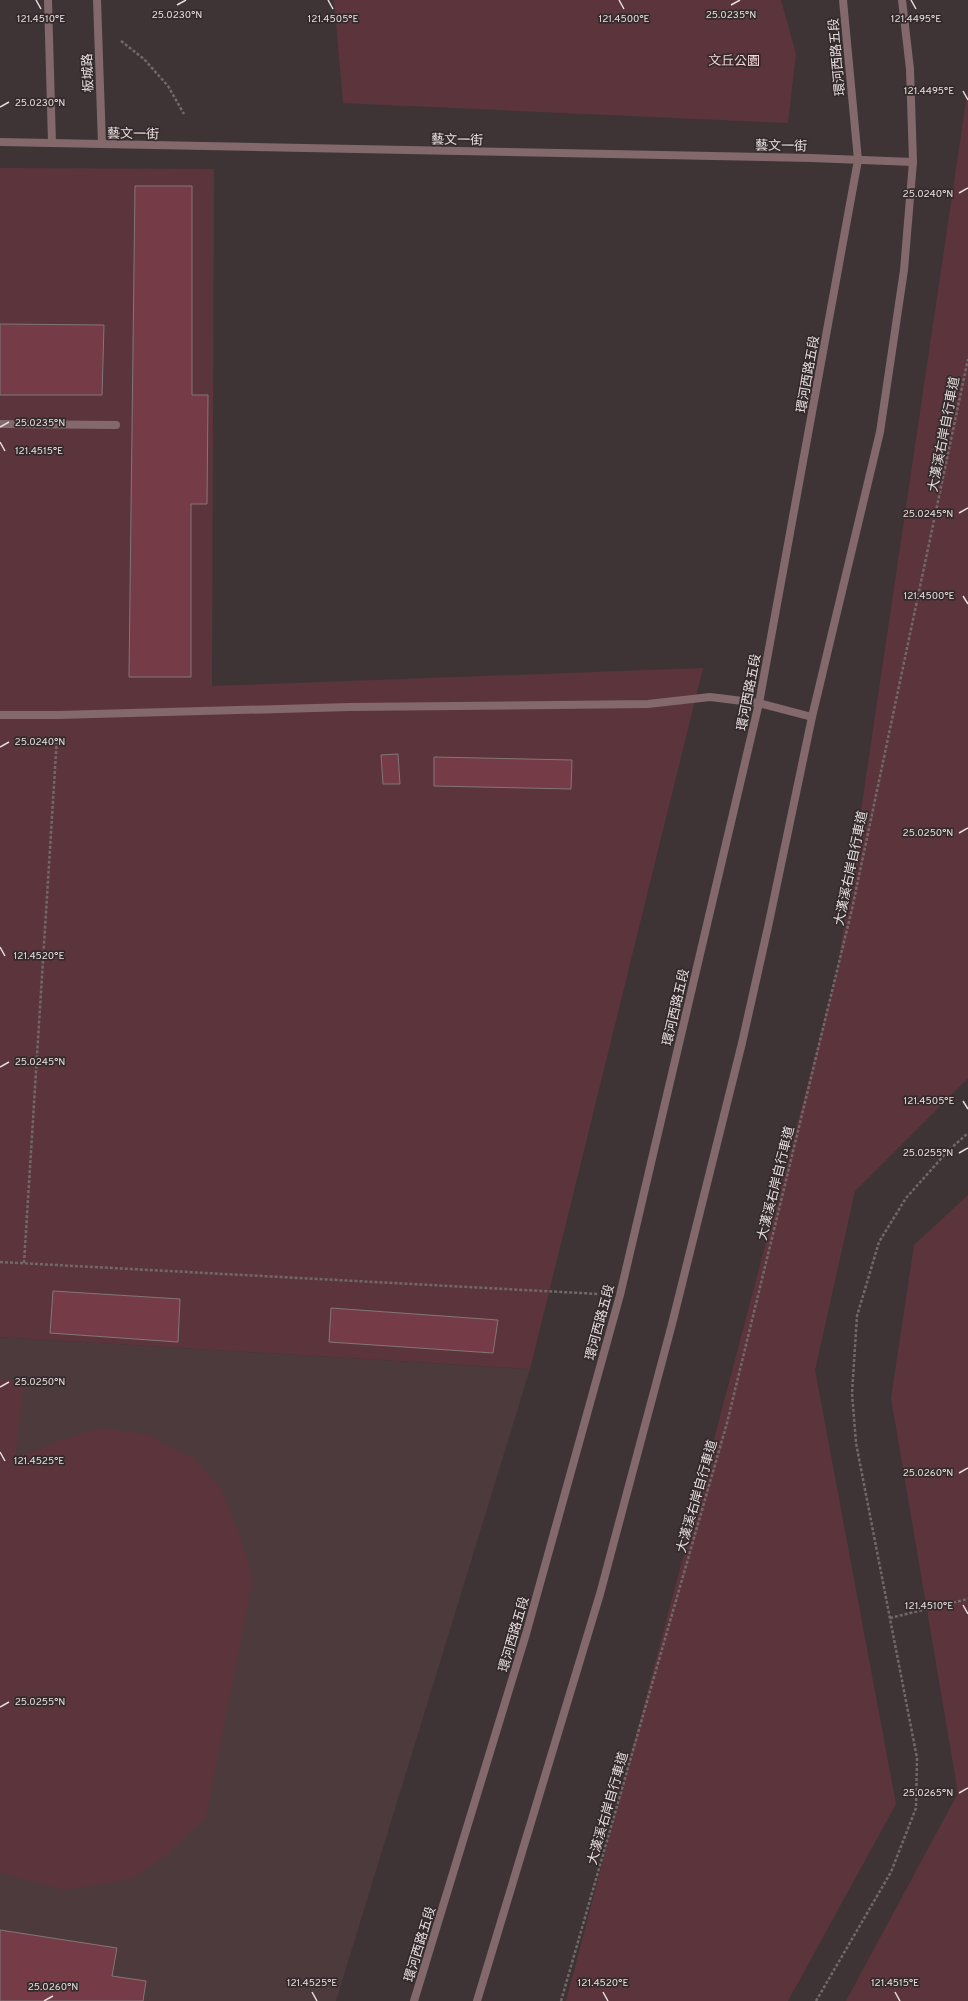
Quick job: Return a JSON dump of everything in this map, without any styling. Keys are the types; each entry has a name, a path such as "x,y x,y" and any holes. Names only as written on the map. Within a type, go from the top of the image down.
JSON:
{"street":[{"path":"48,0 52,143"},
{"name":"板城路","path":"97,0 102,144"},
{"name":"環河西路五段","path":"414,2001 526,1634 620,1295 760,703 858,160 843,0"},
{"path":"477,2001 600,1594 672,1324 763,950 812,717 880,432 904,270 913,162 910,69 902,0"},
{"name":"藝文一街","path":"0,142 913,162"},
{"path":"0,424 116,425"},
{"path":"0,715 58,715 350,707 648,704 710,697 760,703 812,717"}],"path":[{"path":"121,41 144,59 168,86 184,114"},
{"name":"大漢溪右岸自行車道","path":"561,2001 582,1933 727,1423 852,909 968,359"},
{"path":"24,1263 58,715"},
{"path":"816,2001 891,1872 916,1808 917,1758 856,1443 852,1393 857,1316 879,1242 902,1204 948,1151 968,1133"},
{"path":"0,1262 620,1295"},
{"path":"890,1618 968,1599"}],"shaded area":[{"path":"0,1337 530,1369 336,2001 0,2001"}],"green space":[{"name":"文丘公園","path":"334,0 781,0 796,54 788,123 343,103"},
{"path":"968,88 968,1078 855,1191 815,1370 896,1804 788,2001 566,2001 837,973"},
{"path":"0,168 214,169 212,686 703,668 530,1369 0,1337"},
{"path":"968,1195 968,2001 846,2001 958,1793 891,1398 914,1245"},
{"path":"0,1379 24,1381 15,1460 53,1443 99,1428 147,1434 193,1458 222,1490 239,1534 253,1579 206,1817 168,1853 132,1879 66,1890 0,1873"}],"building":[{"path":"135,186 192,186 192,395 208,395 207,504 191,504 191,677 129,677"},
{"path":"0,324 104,325 102,395 0,395"},
{"path":"398,754 400,784 383,784 381,755"},
{"path":"434,757 572,760 571,789 434,786"},
{"path":"53,1291 180,1299 178,1342 50,1333"},
{"path":"331,1308 498,1320 493,1353 329,1342"},
{"path":"0,1930 117,1948 112,1976 146,1981 143,2001 0,2001"}]}
